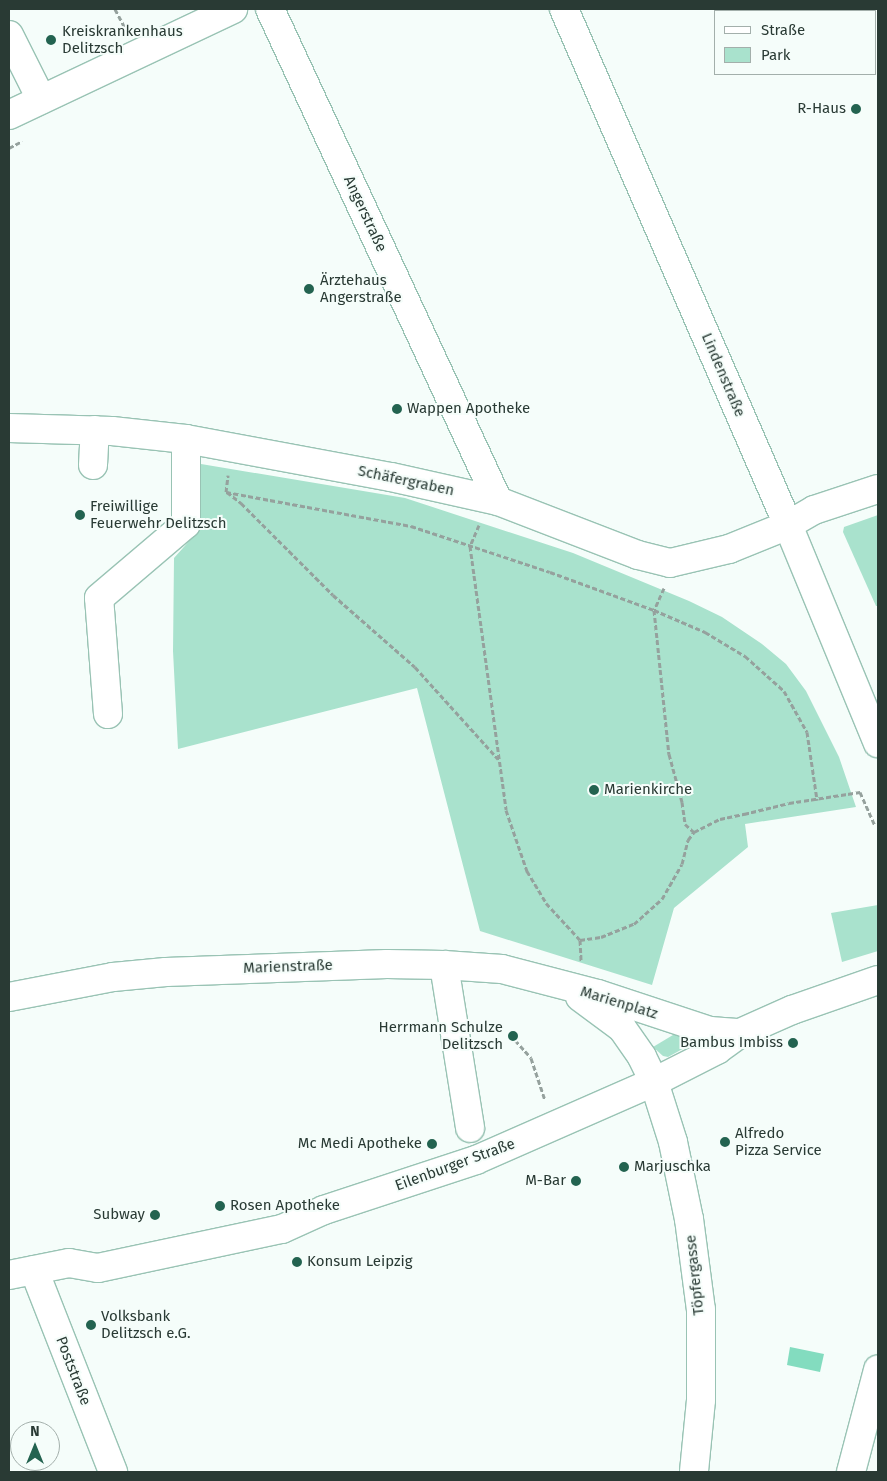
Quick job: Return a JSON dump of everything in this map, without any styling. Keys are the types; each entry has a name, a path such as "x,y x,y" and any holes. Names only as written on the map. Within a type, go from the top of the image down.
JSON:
{"street":[{"path":"9,115 233,9"},
{"name":"Angerstraße","path":"270,9 489,511"},
{"name":"Lindenstraße","path":"564,9 788,524 878,743"},
{"path":"9,34 41,100"},
{"name":"Schäfergraben","path":"9,428 95,430 186,439 391,477 489,511 670,563 729,549 788,524 814,510 878,489"},
{"path":"93,465 95,430"},
{"path":"108,714 99,598 186,524 186,439"},
{"name":"Marienstraße","path":"9,997 113,977 166,972 387,964 502,969 566,988"},
{"path":"444,966 470,1128"},
{"name":"Eilenburger Straße","path":"21,1272 69,1263 98,1268 282,1229 324,1210 457,1167 554,1127 654,1082 717,1050 740,1033 792,1010 878,980"},
{"name":"Marienplatz","path":"566,988 598,994 710,1031 740,1033"},
{"name":"Marienplatz","path":"566,988 600,1009 622,1028 642,1057 654,1082"},
{"name":"Töpfergasse","path":"654,1082 672,1142 687,1210 701,1310 701,1400 694,1472"},
{"name":"Poststraße","path":"21,1272 113,1472"},
{"path":"851,1472 878,1370"}],"path":[{"path":"115,9 123,25"},
{"path":"226,492 229,469"},
{"path":"226,492 411,526 550,572 654,610 705,632 745,656 784,692 807,732 817,800"},
{"path":"226,492 242,503 334,595 414,667 498,760"},
{"path":"489,511 470,546 498,760"},
{"path":"670,563 664,589 654,610 669,754 682,802 685,824 694,832"},
{"path":"498,760 499,757 506,810 527,871 546,903 580,940 581,962 566,988"},
{"path":"580,940 601,937 634,924 662,899 682,864 688,840 694,832 720,819 788,803 860,792 875,824"},
{"path":"515,1040 531,1058 554,1127"}],"green space":[{"path":"201,464 405,498 573,553 689,601 722,617 762,644 786,664 806,691 839,757 856,807 745,824 748,847 674,908 652,985 480,931 417,688 178,749 173,651 174,558 200,529"},
{"path":"878,515 878,606 876,606 843,532 844,527"},
{"path":"878,905 878,951 842,962 831,913"},
{"path":"678,1032 696,1038 697,1041 668,1057 663,1056 653,1047"}],"shaded area":[{"path":"790,1347 824,1354 820,1372 787,1365"}],"place":[{"name":"Kreiskrankenhaus Delitzsch","path":"51,40"},
{"name":"R-Haus","path":"856,109"},
{"name":"Ärztehaus Angerstraße","path":"309,289"},
{"name":"Wappen Apotheke","path":"397,409"},
{"name":"Freiwillige Feuerwehr Delitzsch","path":"80,515"},
{"name":"Marienkirche","path":"594,790"},
{"name":"Herrmann Schulze Delitzsch","path":"513,1036"},
{"name":"Bambus Imbiss","path":"793,1043"},
{"name":"Alfredo Pizza Service","path":"725,1142"},
{"name":"Mc Medi Apotheke","path":"432,1144"},
{"name":"Marjuschka","path":"624,1167"},
{"name":"M-Bar","path":"576,1181"},
{"name":"Rosen Apotheke","path":"220,1206"},
{"name":"Subway","path":"155,1215"},
{"name":"Konsum Leipzig","path":"297,1262"},
{"name":"Volksbank Delitzsch e.G.","path":"91,1325"}]}
